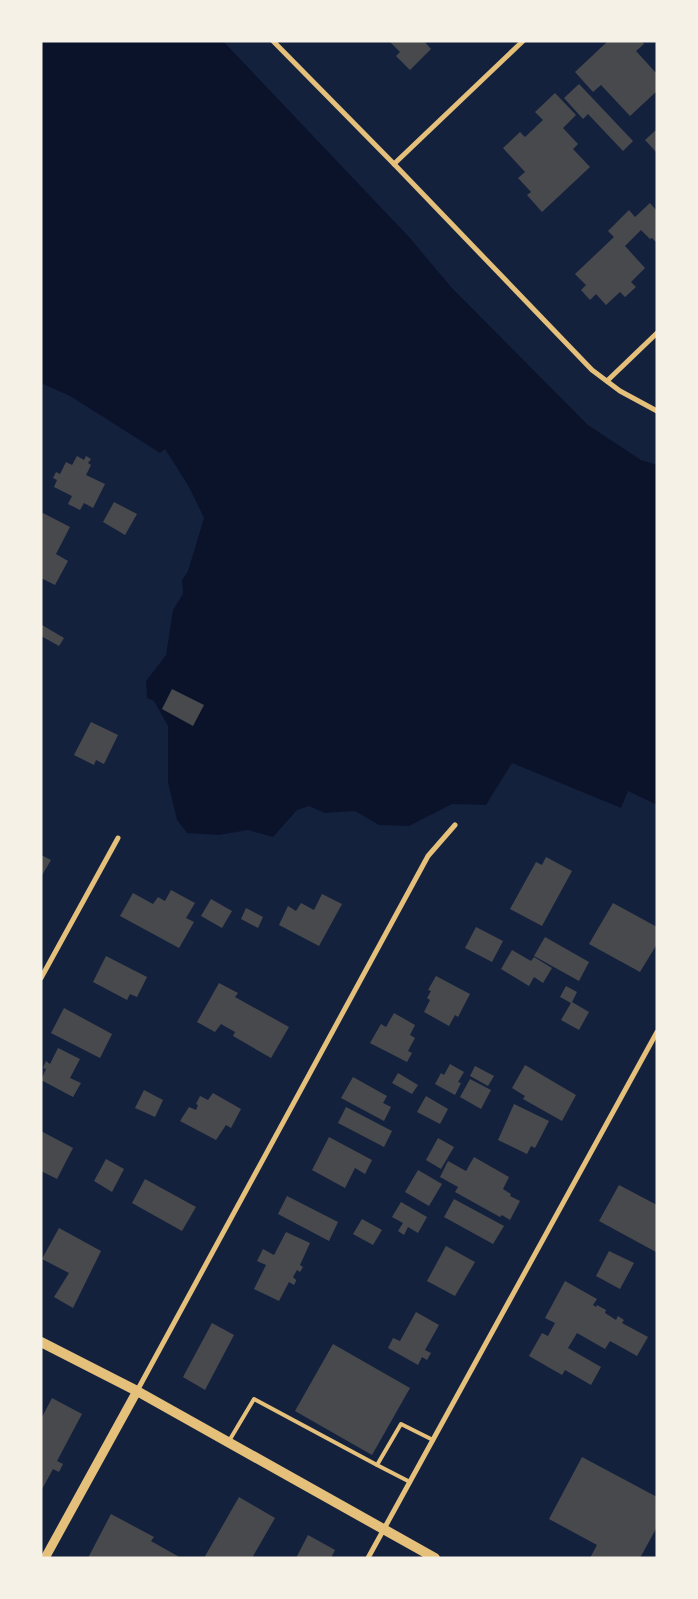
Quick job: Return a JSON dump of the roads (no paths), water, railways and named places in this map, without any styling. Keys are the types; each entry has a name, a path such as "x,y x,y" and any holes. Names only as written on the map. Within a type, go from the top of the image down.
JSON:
{"main road":[{"path":"41,1342 137,1390 435,1558"}],"street":[{"path":"273,41 585,363 620,391 657,412"},
{"path":"394,164 523,41"},
{"path":"607,381 657,333"},
{"path":"45,1558 428,856 455,825"},
{"path":"41,978 118,838"},
{"path":"368,1558 657,1032"}],"lane":[{"path":"228,1442 254,1400 410,1482"},
{"path":"377,1465 401,1424 433,1440"}],"water":[{"path":"41,41 223,41 410,238 451,287 588,425 641,460 657,465 657,805 628,791 621,808 512,763 486,805 452,804 409,826 379,825 355,811 325,813 309,806 297,810 273,837 248,830 219,835 187,833 177,820 168,783 168,726 154,701 147,698 146,681 166,655 173,610 183,594 182,580 188,571 204,518 189,487 165,449 160,453 70,396 41,383"}]}
